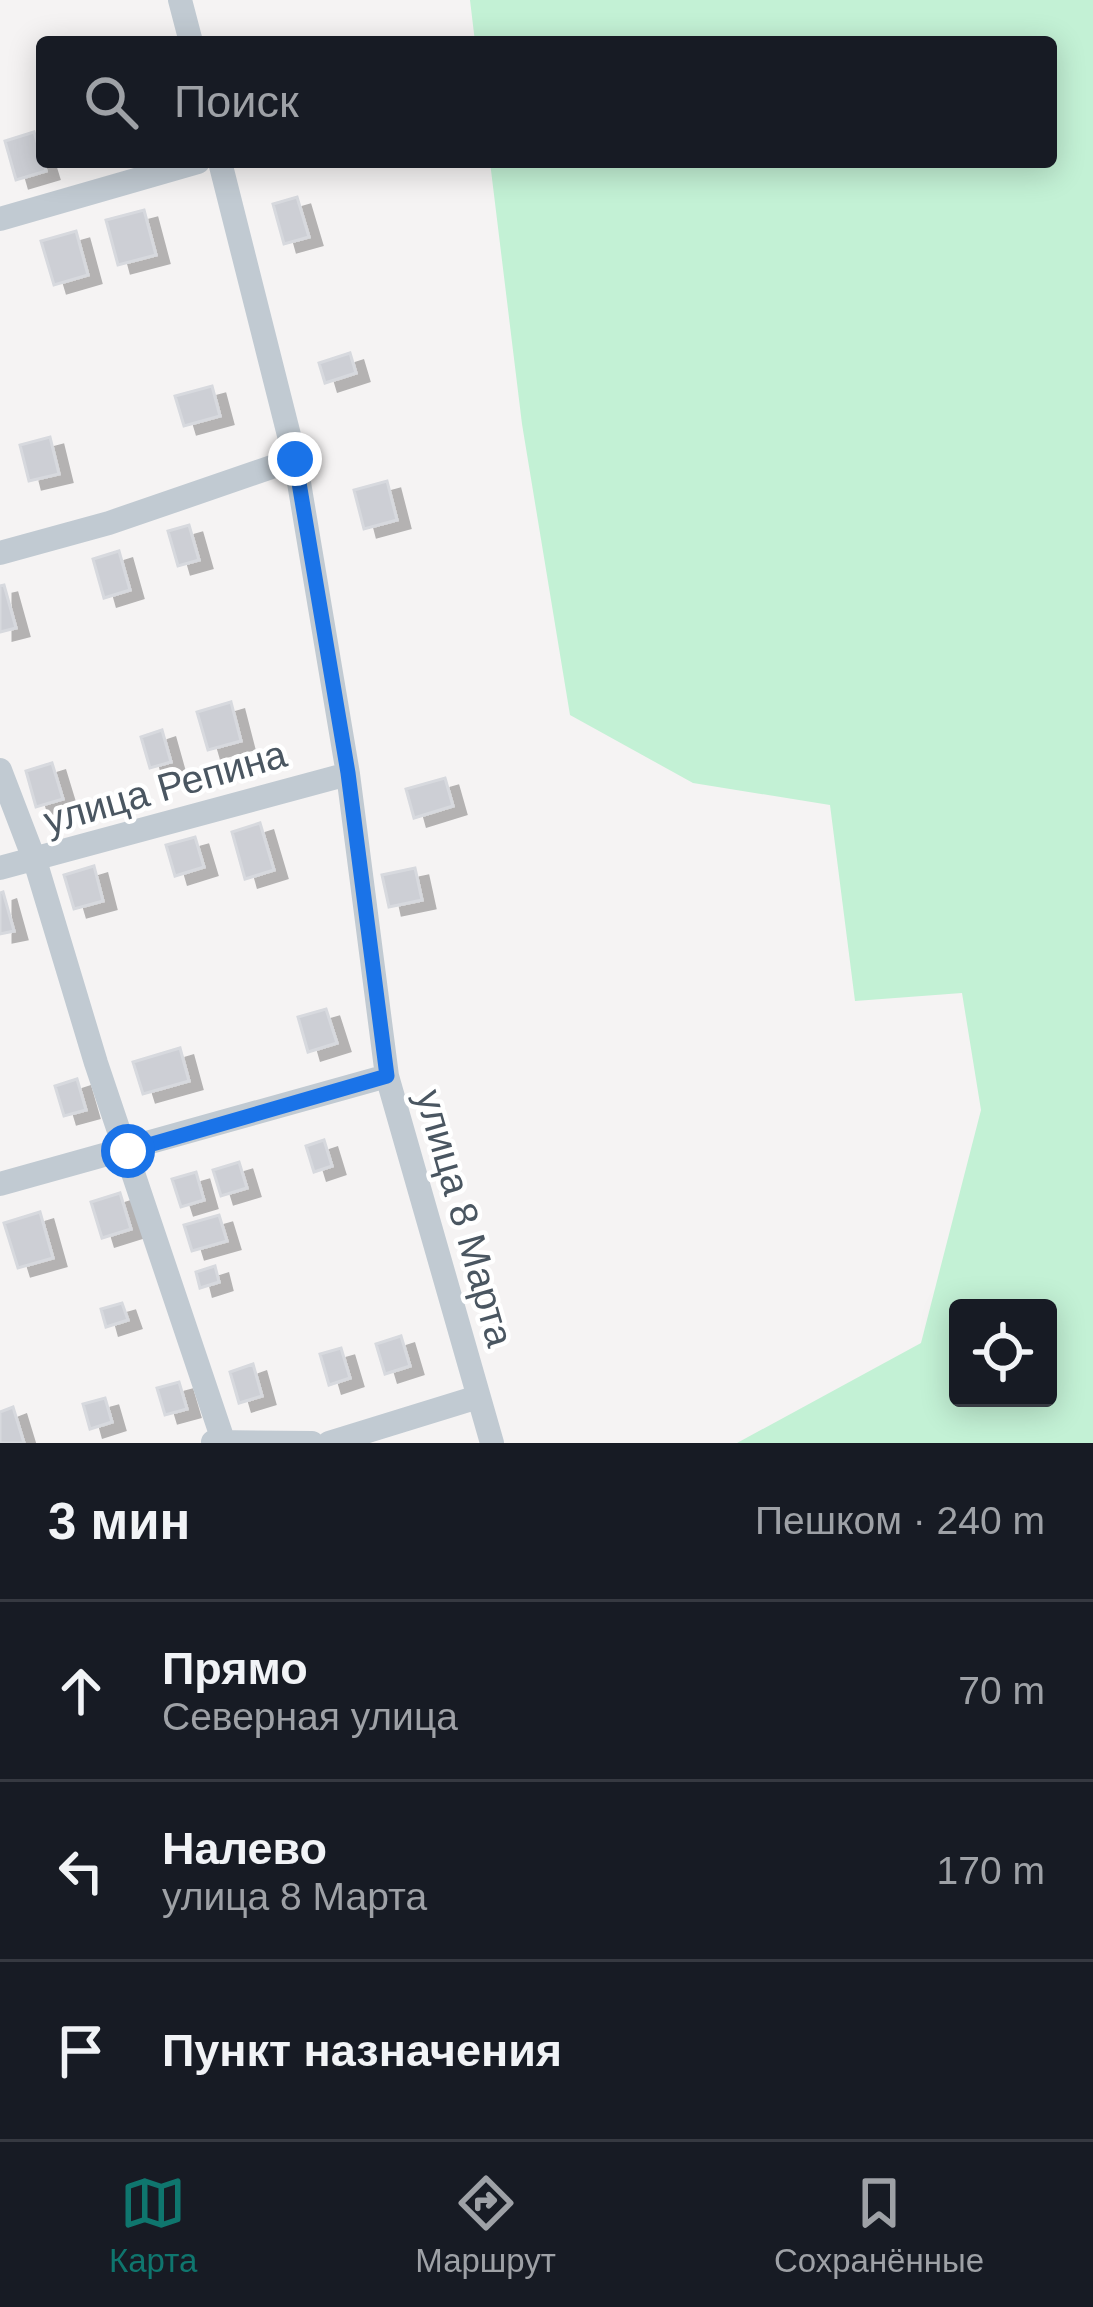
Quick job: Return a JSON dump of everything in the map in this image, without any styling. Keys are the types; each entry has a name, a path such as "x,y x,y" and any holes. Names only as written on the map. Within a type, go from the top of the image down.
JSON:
{"street":[{"path":"181,0 190,36"},
{"path":"0,219 177,168"},
{"name":"улица 8 Марта","path":"222,168 295,459 348,773 387,1076 492,1443"},
{"path":"0,553 109,523 295,459"},
{"path":"0,770 34,861 219,1442 312,1443"},
{"name":"улица Репина","path":"0,868 348,773"},
{"path":"0,1184 387,1076"},
{"path":"329,1443 478,1397"}],"green space":[{"path":"470,0 1093,0 1093,1443 737,1443 921,1343 981,1110 962,993 855,1001 830,805 693,783 570,715 522,424 491,168 1057,168 1057,36 474,36"}],"building":[{"path":"34,132 36,168 46,171 16,180 5,141"},
{"path":"297,197 309,237 284,244 273,204"},
{"path":"144,210 156,255 118,265 106,220"},
{"path":"76,231 88,275 54,285 41,241"},
{"path":"350,353 356,373 325,383 319,363"},
{"path":"212,386 220,416 184,426 175,396"},
{"path":"50,437 59,474 29,481 20,445"},
{"path":"387,481 397,520 364,529 354,490"},
{"path":"189,525 199,560 178,566 168,531"},
{"path":"119,551 130,590 104,598 93,559"},
{"path":"4,585 16,628 0,632 0,586"},
{"path":"231,702 241,741 208,750 197,712"},
{"path":"162,730 171,762 150,768 141,737"},
{"path":"52,763 63,799 36,807 26,771"},
{"path":"445,778 453,806 414,818 406,789"},
{"path":"260,823 274,870 245,879 232,832"},
{"path":"195,837 204,867 175,876 166,845"},
{"path":"94,866 103,901 74,909 64,875"},
{"path":"415,868 422,900 389,907 382,875"},
{"path":"0,893 14,931 0,934"},
{"path":"326,1009 337,1043 308,1052 298,1017"},
{"path":"180,1048 189,1081 143,1094 133,1062"},
{"path":"77,1079 86,1110 64,1116 55,1086"},
{"path":"324,1140 332,1166 314,1172 306,1146"},
{"path":"239,1162 247,1188 221,1196 213,1170"},
{"path":"196,1172 204,1200 181,1207 172,1179"},
{"path":"120,1193 131,1229 102,1238 91,1202"},
{"path":"40,1212 53,1258 18,1268 4,1223"},
{"path":"219,1215 227,1241 192,1251 184,1225"},
{"path":"215,1266 219,1282 200,1288 196,1272"},
{"path":"122,1303 128,1320 106,1327 101,1309"},
{"path":"401,1336 410,1366 385,1374 376,1344"},
{"path":"341,1348 350,1378 329,1385 320,1354"},
{"path":"253,1364 262,1396 239,1403 230,1372"},
{"path":"179,1382 187,1409 165,1415 157,1388"},
{"path":"105,1398 112,1422 90,1429 83,1404"},
{"path":"13,1407 24,1443 0,1443 0,1412"}],"route":[{"path":"128,1151 387,1076 348,773 295,459"}]}
